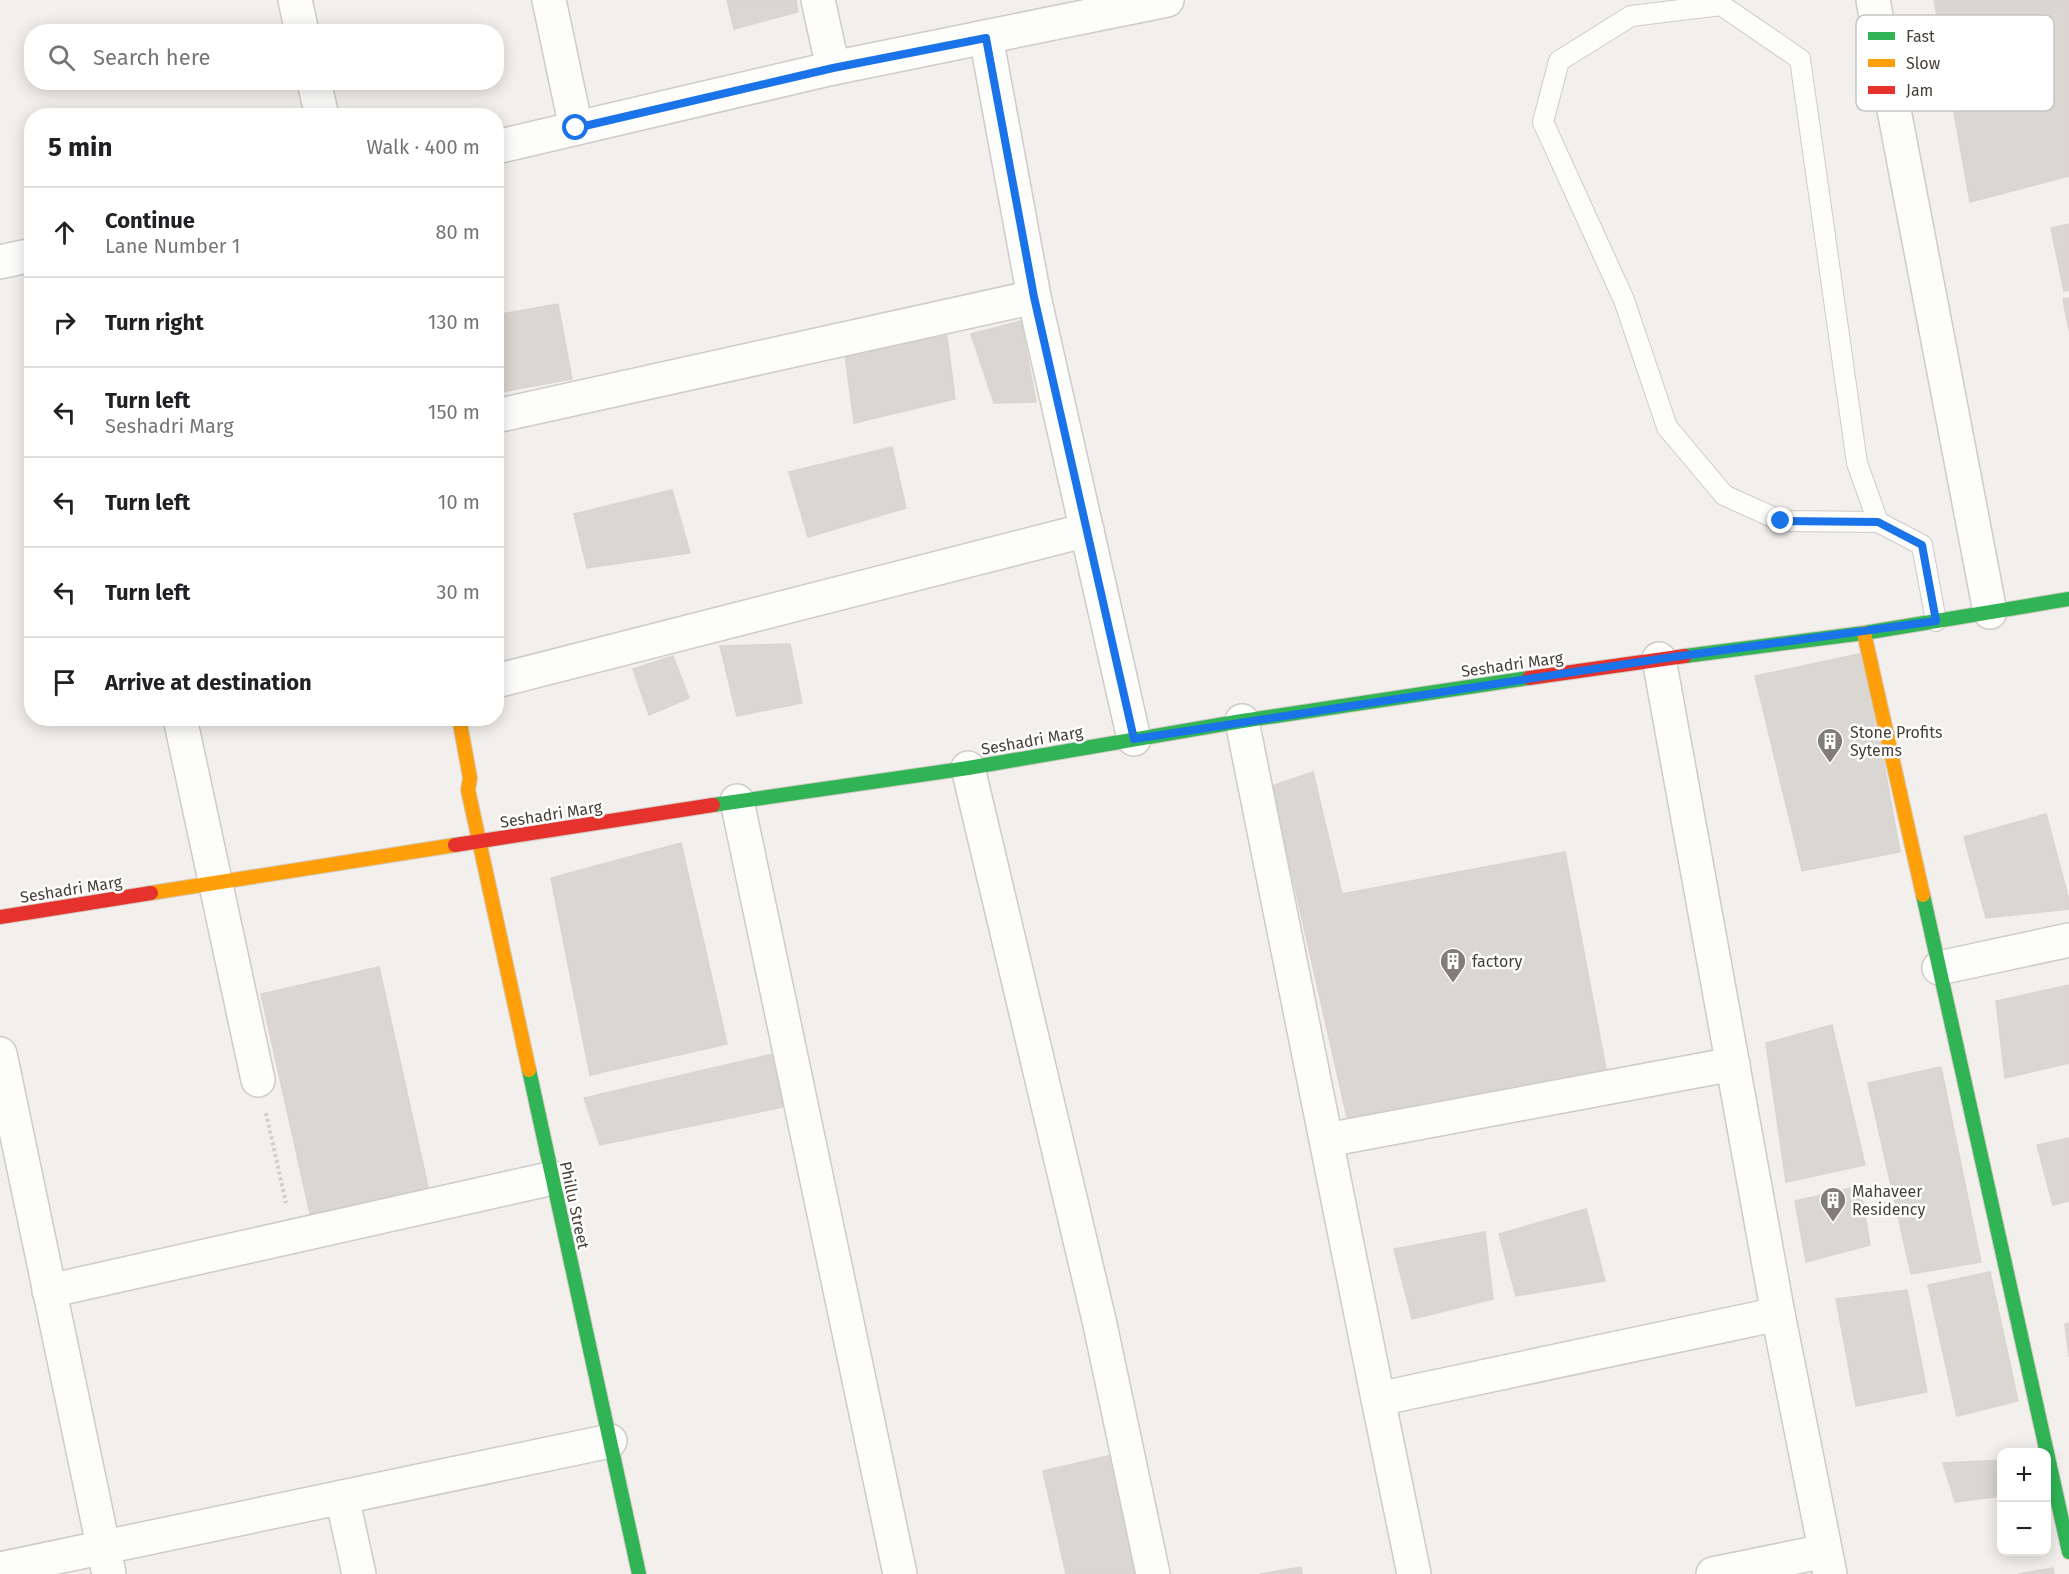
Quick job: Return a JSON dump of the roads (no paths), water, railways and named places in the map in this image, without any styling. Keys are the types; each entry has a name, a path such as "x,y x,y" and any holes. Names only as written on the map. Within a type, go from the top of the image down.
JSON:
{"street":[{"path":"295,0 300,24"},
{"path":"549,0 576,128"},
{"path":"818,0 833,68"},
{"path":"504,145 833,68 986,38 1074,9 1167,0"},
{"path":"1873,0 1876,15"},
{"path":"986,38 1034,297 1134,739"},
{"path":"316,90 320,108"},
{"path":"1894,111 1990,612"},
{"path":"0,262 24,257"},
{"path":"504,414 1034,297"},
{"path":"504,679 1087,530"},
{"name":"Seshadri Marg","path":"0,916 480,843 737,801 968,768 1242,721 1659,659 1864,633 2069,599"},
{"path":"1864,633 2069,1552"},
{"path":"1659,659 1778,1314 1827,1562 1713,1574"},
{"path":"1242,721 1414,1574"},
{"path":"182,726 258,1080"},
{"name":"Phillu Street","path":"460,726 470,778 468,790 639,1574"},
{"path":"968,768 1099,1320 1153,1574"},
{"path":"737,801 900,1574"},
{"path":"1939,968 2069,939"},
{"path":"0,1054 106,1561"},
{"path":"1327,1140 1733,1064"},
{"path":"49,1291 553,1178"},
{"path":"1378,1399 1778,1314"},
{"path":"0,1569 106,1561 342,1497 610,1441"},
{"path":"342,1497 359,1574"}],"lane":[{"path":"1878,522 1857,463 1800,59 1721,5 1630,16 1559,61 1543,122 1624,300 1667,427 1724,495 1781,521 1878,522 1922,545 1936,621"}],"place":[{"name":"Stone Profits Sytems","path":"1830,764"},
{"name":"factory","path":"1453,984"},
{"name":"Mahaveer Residency","path":"1833,1223"}]}
